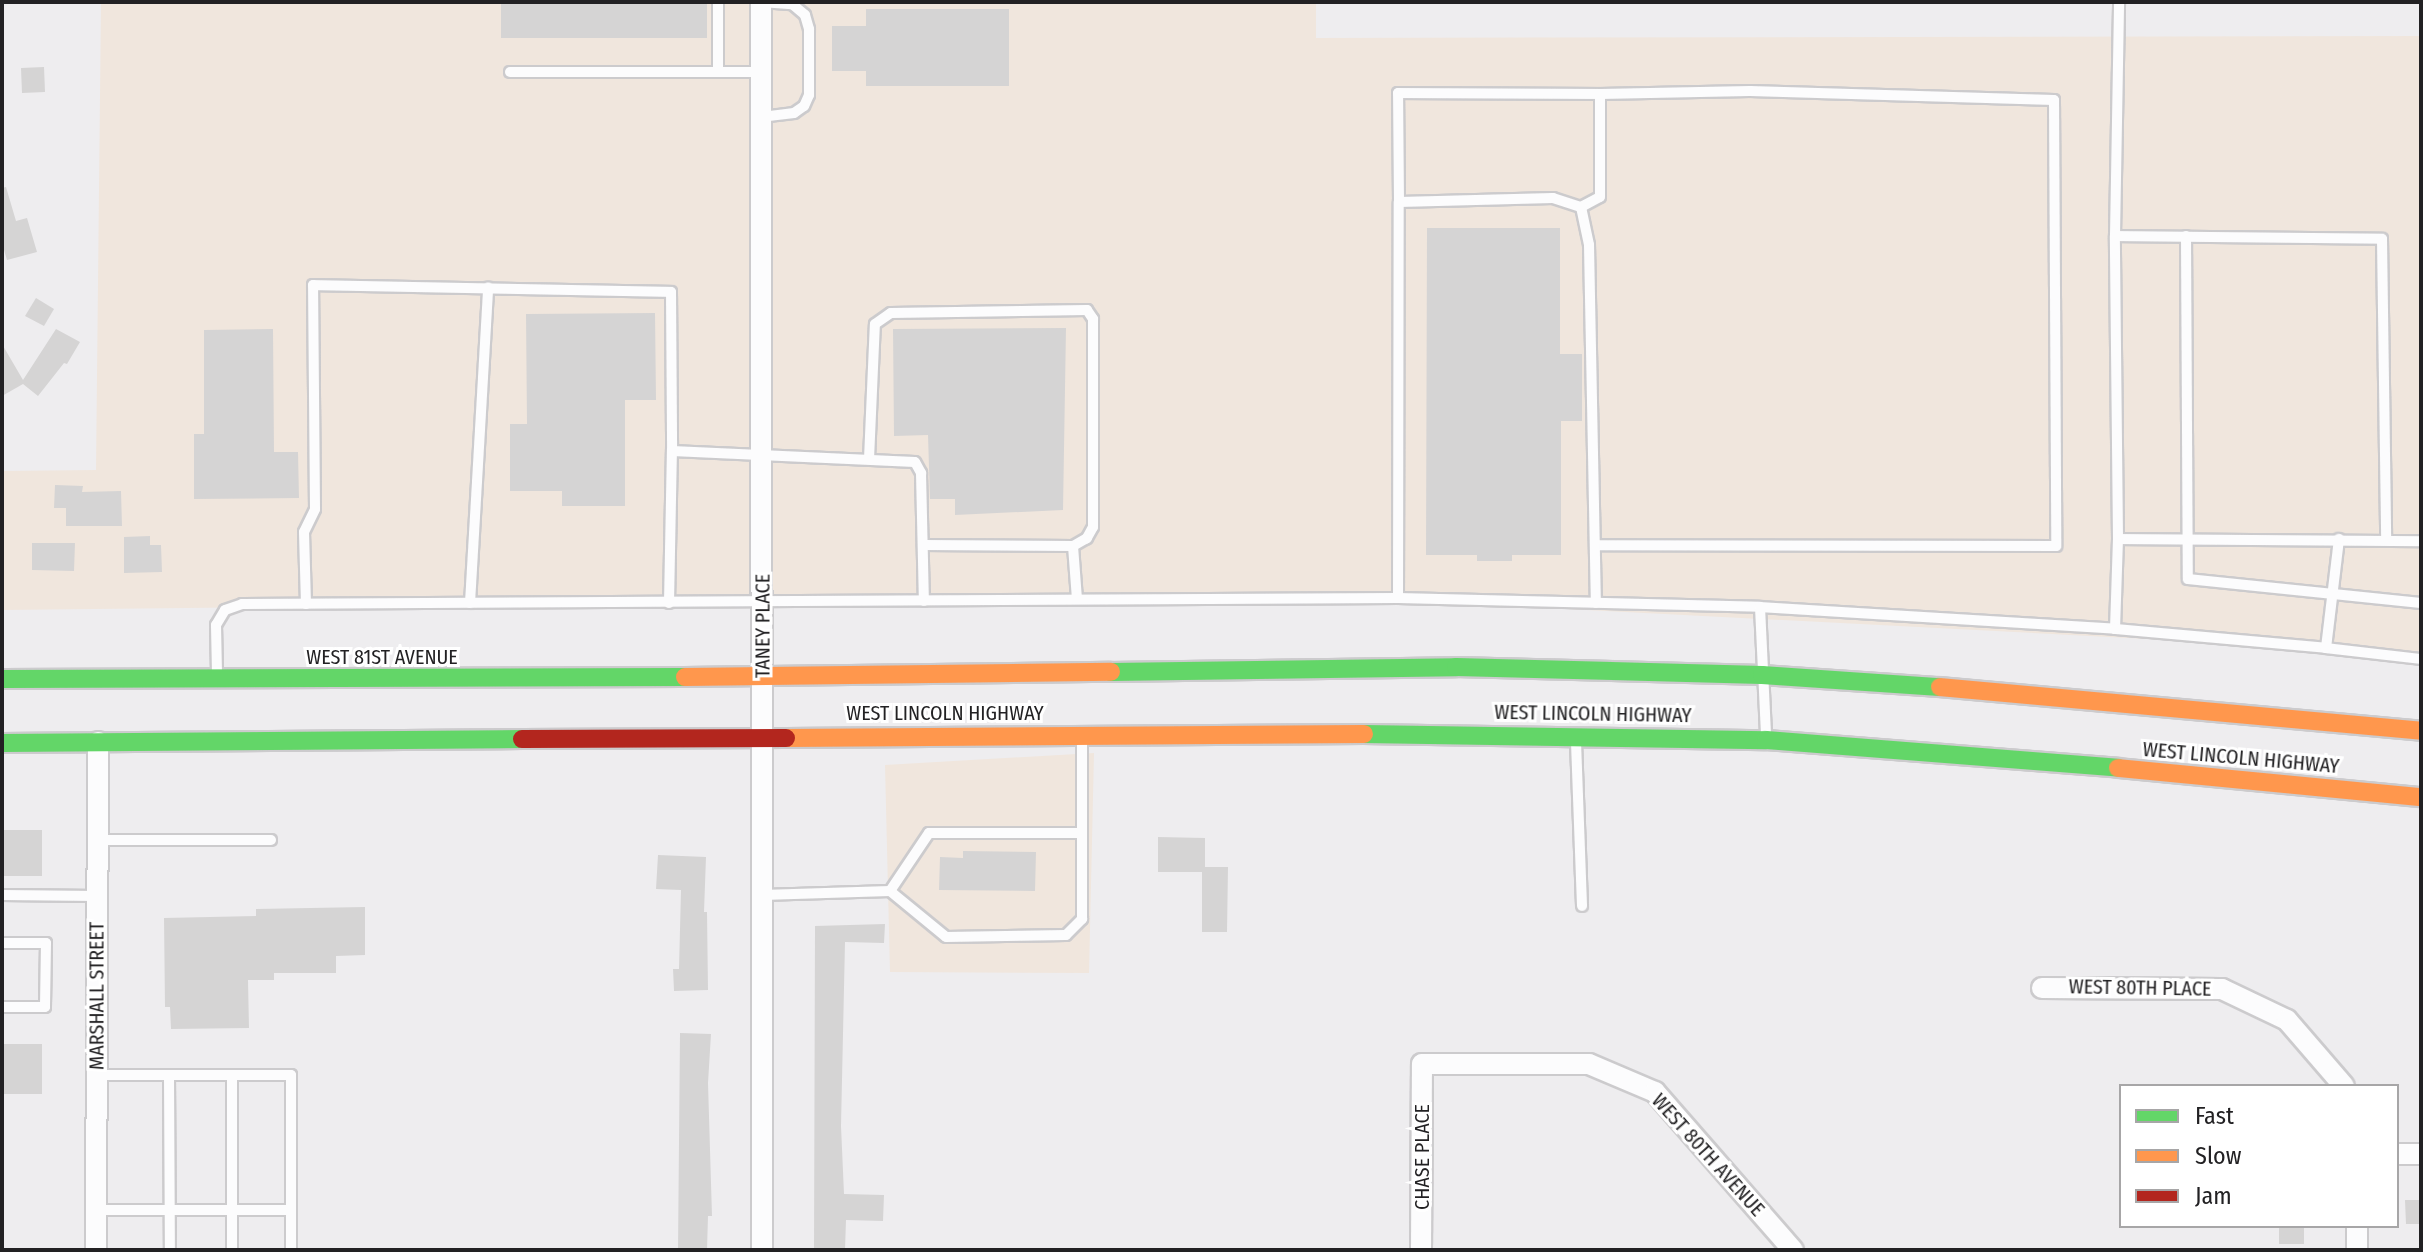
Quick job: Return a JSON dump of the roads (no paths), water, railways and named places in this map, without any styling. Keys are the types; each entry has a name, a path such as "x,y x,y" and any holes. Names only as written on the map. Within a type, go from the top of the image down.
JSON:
{"main road":[{"name":"WEST LINCOLN HIGHWAY","path":"763,677 1456,667 1762,675 1992,690 2421,731"},
{"name":"WEST 81ST AVENUE","path":"2,679 763,677"},
{"name":"WEST LINCOLN HIGHWAY","path":"762,736 1576,736 1766,740 1987,755 2421,797"},
{"path":"2,743 762,736"}],"street":[{"name":"TANEY PLACE","path":"761,2 762,1250"},
{"name":"MARSHALL STREET","path":"96,1250 98,742"},
{"name":"WEST 80TH PLACE","path":"2042,988 2222,989 2287,1020 2342,1084"},
{"name":"CHASE PLACE","path":"1421,1250 1422,1064"},
{"name":"WEST 80TH AVENUE","path":"1422,1064 1589,1064 1655,1092 1793,1250"},
{"path":"2399,1154 2421,1154"},
{"path":"2357,1228 2357,1250"}],"lane":[{"path":"718,2 718,72"},
{"path":"761,2 792,4 805,15 809,29 809,95 804,106 794,113 762,117"},
{"path":"2115,629 2118,539 2115,236 2119,2"},
{"path":"510,72 761,72"},
{"path":"1398,598 1398,93 1750,91 2054,100 2056,546 1595,545"},
{"path":"1399,202 1553,198 1581,207 1600,197 1600,94"},
{"path":"1581,207 1589,245 1596,603"},
{"path":"2115,236 2382,239 2386,540"},
{"path":"2186,236 2188,579 2421,603"},
{"path":"306,604 304,532 315,509 313,285 671,292 669,603"},
{"path":"470,603 488,288"},
{"path":"869,459 875,324 891,313 1087,310 1093,319 1093,527 1087,538 1073,546 923,545"},
{"path":"672,451 915,462 921,473 924,601"},
{"path":"2118,539 2421,541"},
{"path":"2326,648 2335,594 2339,539"},
{"path":"1073,546 1077,599"},
{"path":"217,679 216,625 225,610 242,604 1398,598 1760,607 2115,629 2421,659"},
{"path":"1760,607 1766,740"},
{"path":"762,895 890,891 946,937 1066,935 1082,919 1082,735"},
{"path":"1576,736 1582,906"},
{"path":"890,891 929,833 1080,833"},
{"path":"97,840 271,840"},
{"path":"2,895 97,896"},
{"path":"2,943 46,943 45,1007 2,1007"},
{"path":"96,1075 291,1075 291,1250"},
{"path":"169,1075 170,1250"},
{"path":"232,1075 232,1250"},
{"path":"96,1210 291,1210"}]}
